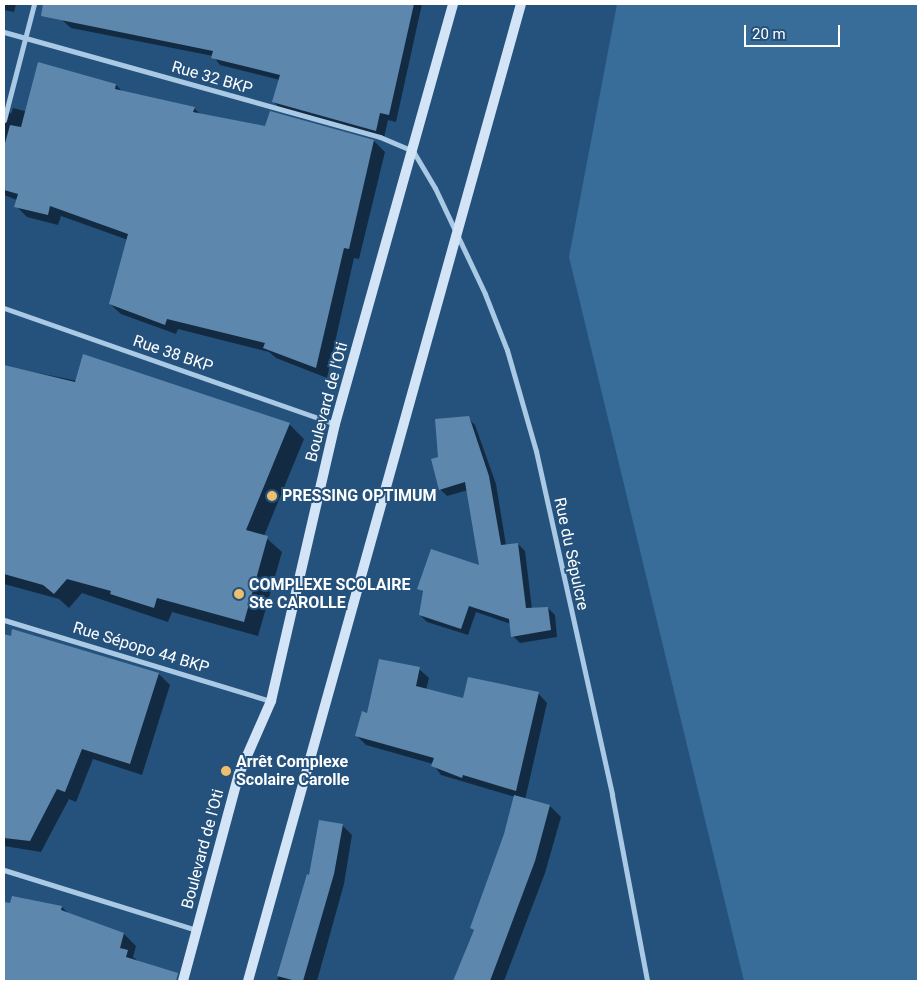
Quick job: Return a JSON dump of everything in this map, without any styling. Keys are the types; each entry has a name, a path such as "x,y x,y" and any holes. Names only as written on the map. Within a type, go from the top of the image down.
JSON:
{"main road":[{"name":"Boulevard de l'Oti","path":"183,981 239,774 271,701 335,424 453,4"},
{"path":"248,981 407,407 458,238 521,4"}],"street":[{"path":"4,120 34,4"},
{"name":"Rue 32 BKP","path":"4,32 380,137 413,151"},
{"name":"Rue du Sépulcre","path":"413,151 435,188 507,350 536,451 612,795 647,981"},
{"name":"Rue 38 BKP","path":"4,308 335,424"},
{"name":"Rue Sépopo 44 BKP","path":"4,620 271,701"},
{"path":"4,870 197,930"}],"shaded area":[{"path":"617,4 918,4 918,981 744,981 569,257"}],"building":[{"path":"43,4 414,4 389,115 380,113 376,131 272,102 280,75 211,58 213,51 41,16"},
{"path":"38,62 116,84 115,89 195,107 193,112 265,126 270,111 374,140 349,249 344,248 316,368 263,348 265,343 167,319 165,325 109,304 128,234 50,206 48,215 14,207 18,194 4,190 4,147 10,125 21,127"},
{"path":"83,354 290,423 246,530 268,536 244,622 157,598 154,608 110,594 111,591 67,579 54,594 43,585 4,574 4,365 75,382"},
{"path":"469,416 489,476 501,545 518,543 526,608 548,607 551,630 511,637 509,619 469,606 461,629 419,615 423,591 417,589 431,549 479,565 465,482 439,490 431,459 438,457 435,419"},
{"path":"12,629 159,673 130,764 82,749 65,792 57,789 30,841 4,838 4,634 11,636"},
{"path":"379,659 420,667 416,686 463,698 468,677 539,692 516,791 463,775 462,778 431,766 434,758 355,736 362,711 367,713"},
{"path":"514,795 550,805 535,861 490,981 453,981 474,930 470,928 504,834"},
{"path":"319,820 343,824 334,874 303,981 296,981 277,976 307,874 309,875"},
{"path":"12,896 62,906 61,910 124,933 120,948 128,950 126,957 178,973 176,981 4,981 4,902 10,903"}],"place":[{"name":"PRESSING OPTIMUM","path":"272,496"},
{"name":"COMPLEXE SCOLAIRE Ste CAROLLE","path":"239,594"},
{"name":"Arrêt Complexe Scolaire Carolle","path":"226,771"}]}
